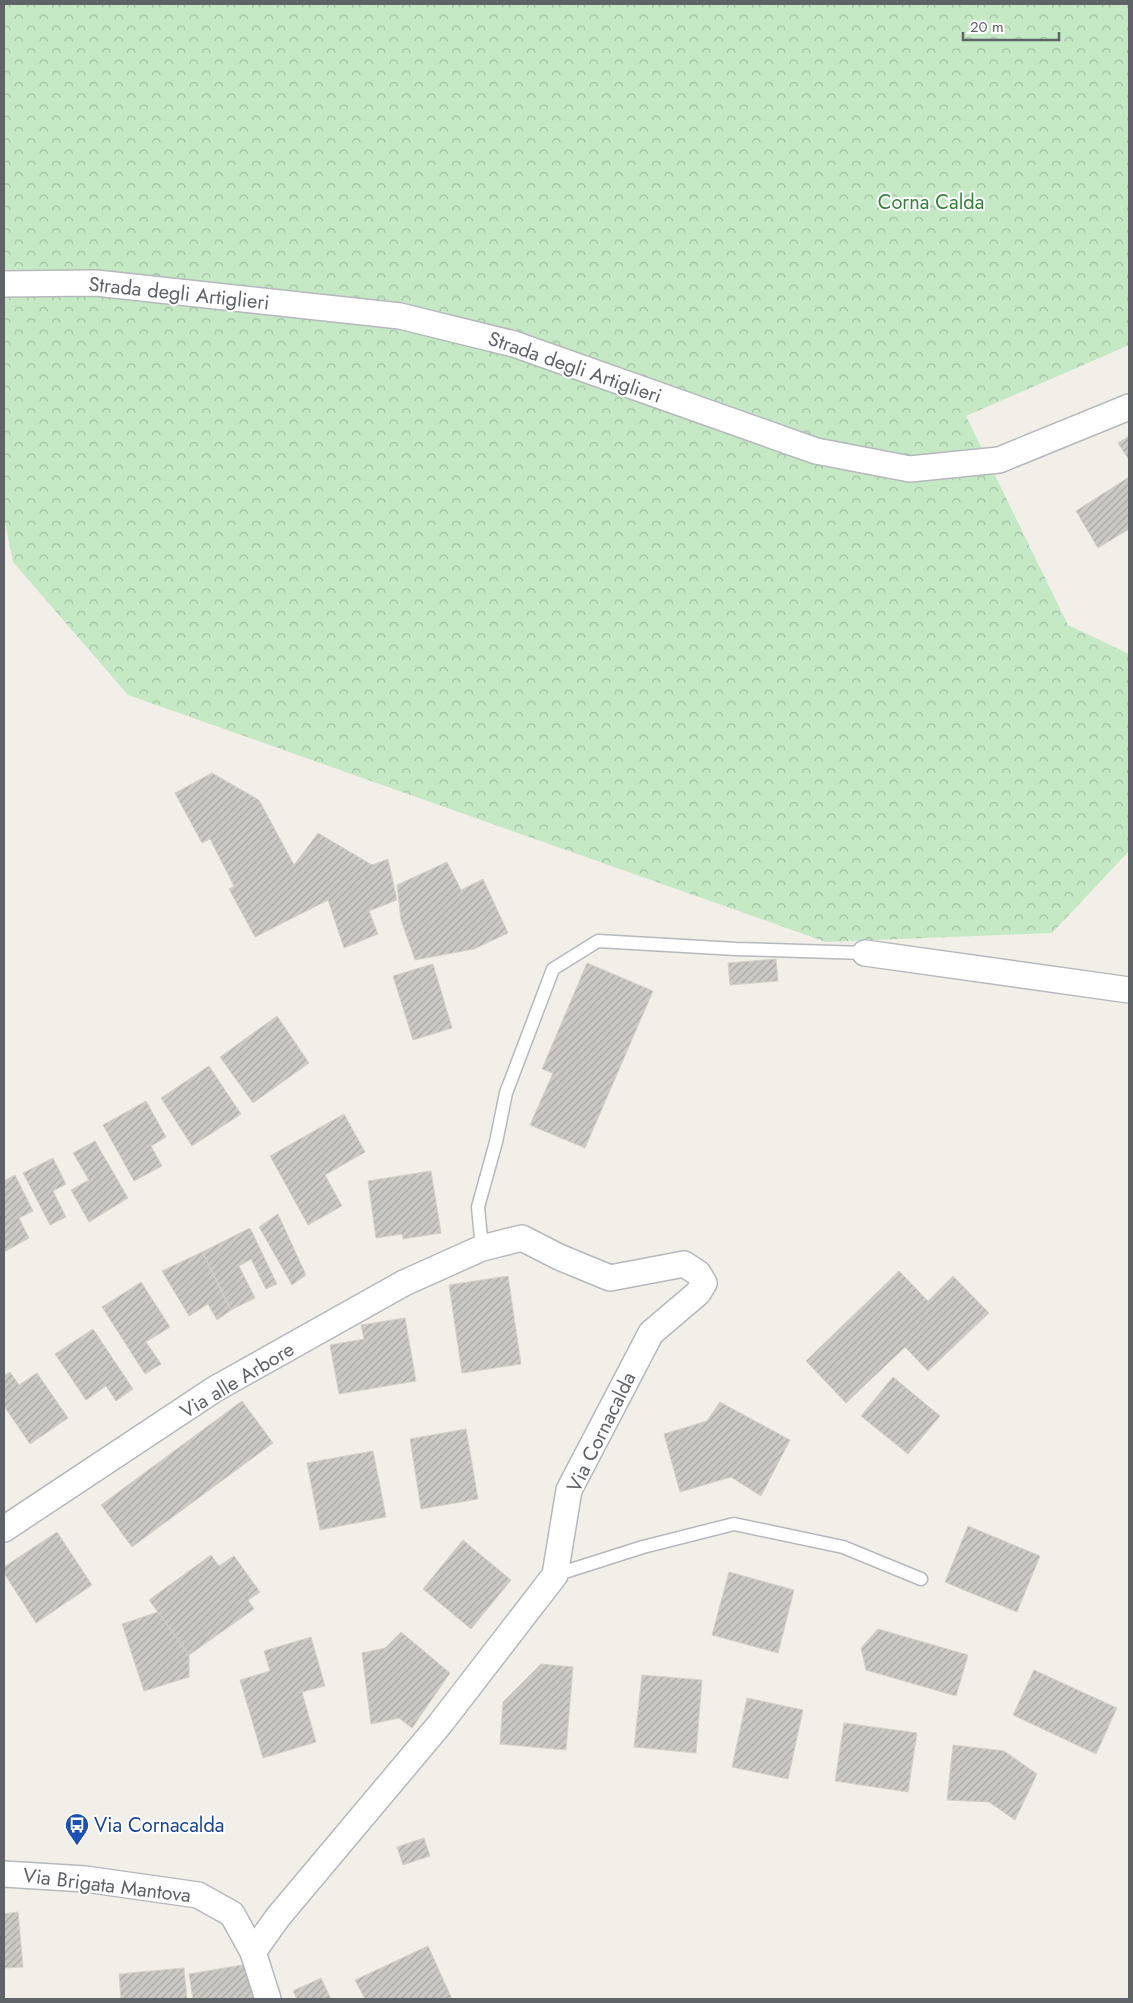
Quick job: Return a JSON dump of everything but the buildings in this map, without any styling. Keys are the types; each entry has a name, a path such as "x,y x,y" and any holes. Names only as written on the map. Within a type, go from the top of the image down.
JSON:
{"street":[{"name":"Strada degli Artiglieri","path":"4,284 96,283 400,316 514,344 816,451 910,469 999,460 1129,407"},
{"path":"865,953 1129,990"},
{"name":"Via Cornacalda","path":"254,1952 278,1917 440,1724 554,1575 570,1490 651,1333 698,1293 704,1283 698,1273 684,1264 610,1278 559,1257 522,1238 482,1248"},
{"name":"Via alle Arbore","path":"4,1530 173,1419 215,1389 404,1283 482,1248"},
{"name":"Via Brigata Mantova","path":"4,1874 85,1880 198,1895 232,1914 254,1952 268,1999"}],"lane":[{"path":"482,1248 478,1207 496,1142 506,1093 554,969 598,941 736,949 865,953"},
{"path":"554,1575 643,1546 734,1524 843,1547 921,1579"}],"green space":[{"name":"Corna Calda","path":"4,4 1129,4 1129,345 966,416 1068,625 1129,654 1129,851 1052,933 826,942 128,695 13,562 4,517"}],"place":[{"name":"Via Cornacalda","path":"77,1846"}]}
